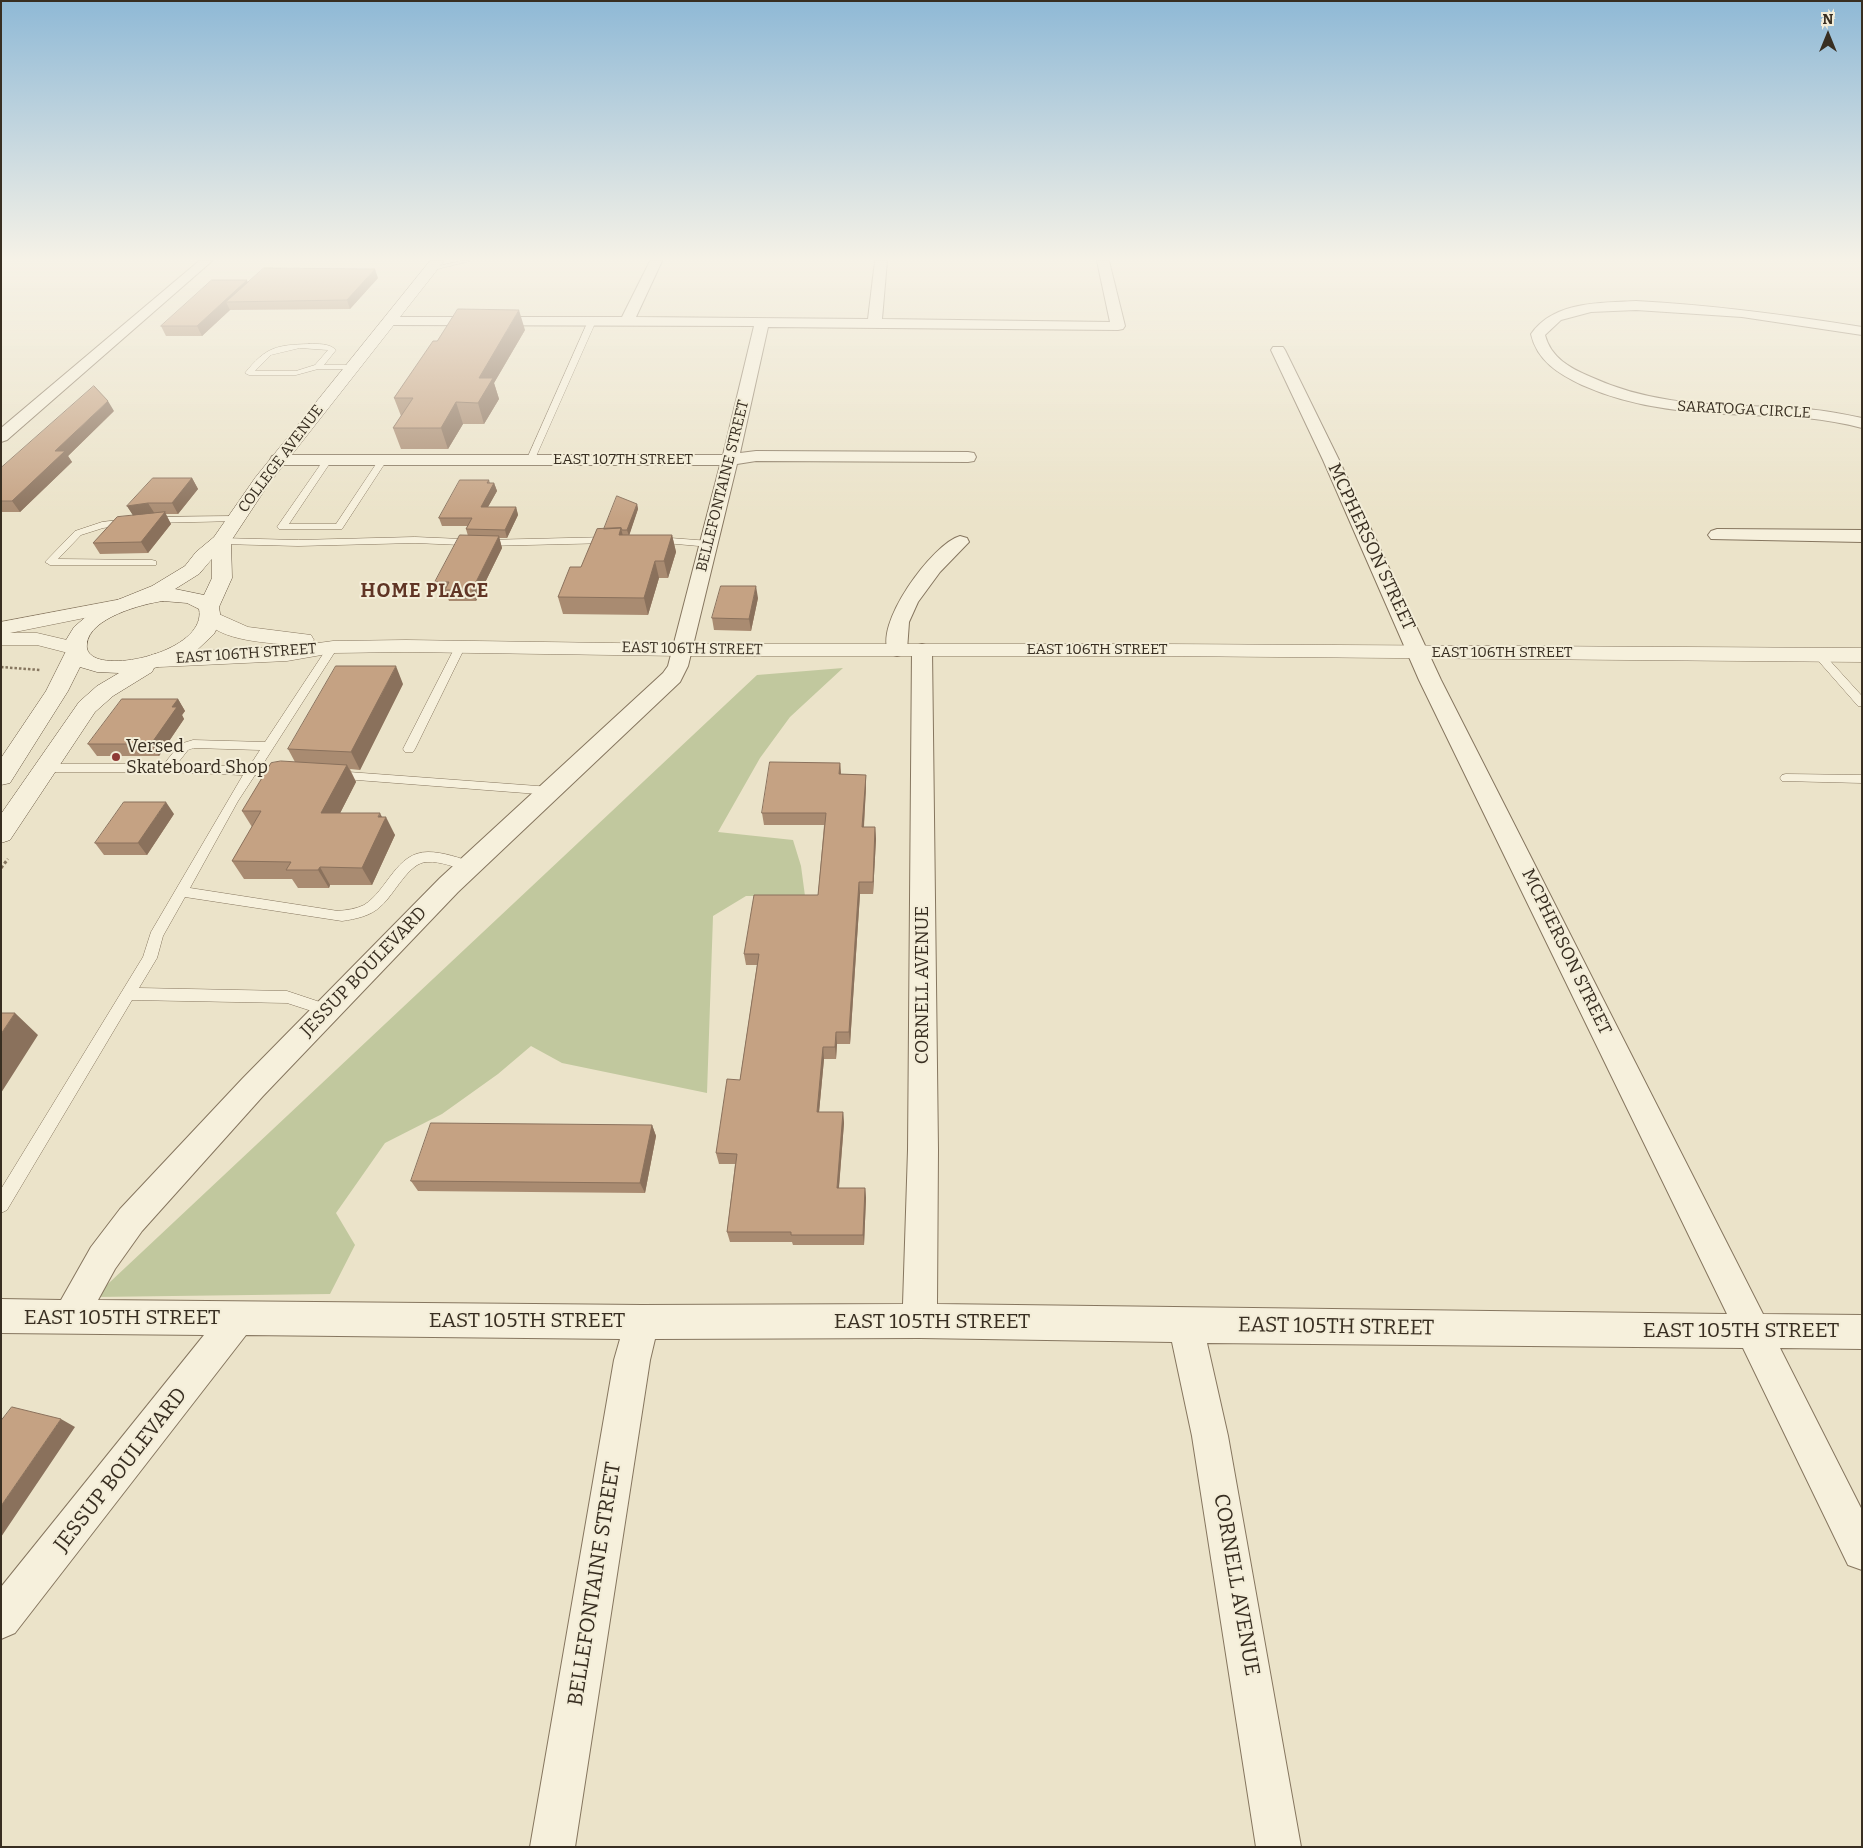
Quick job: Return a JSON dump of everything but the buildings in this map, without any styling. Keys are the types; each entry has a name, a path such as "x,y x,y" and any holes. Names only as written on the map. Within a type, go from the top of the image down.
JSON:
{"street":[{"path":"1,437 106,347"},
{"name":"COLLEGE AVENUE","path":"128,603 159,590 192,570 203,556 221,541 278,460 368,347"},
{"name":"BELLEFONTAINE STREET","path":"682,650 710,544 756,347"},
{"name":"SARATOGA CIRCLE","path":"1543,347 1546,354 1569,373 1616,394 1644,401 1712,411 1824,415 1862,423"},
{"name":"MCPHERSON STREET","path":"1278,350 1435,688 1862,1551"},
{"name":"EAST 107TH STREET","path":"278,460 730,460 756,456 968,457"},
{"path":"1717,535 1862,536"},
{"path":"1,834 87,707 105,691 155,661 181,650 200,637 206,630 222,578 221,541"},
{"path":"909,650 899,622 908,604 931,571 960,542"},
{"name":"EAST 106TH STREET","path":"128,603 153,596 180,595 201,600 210,612 231,630 333,647"},
{"path":"1,628 128,603"},
{"path":"1,777 57,691 76,650 78,637 88,625 104,613 128,603"},
{"path":"1,639 37,639 76,650 84,660 103,666 129,666 155,661"},
{"name":"EAST 106TH STREET","path":"155,661 287,654 333,647 1862,655"},
{"name":"JESSUP BOULEVARD","path":"70,1318 103,1258 131,1220 327,1010 469,866 672,677 678,666 682,650"},
{"name":"CORNELL AVENUE","path":"909,650 923,1150 920,1321"},
{"name":"EAST 105TH STREET","path":"1,1316 642,1322 920,1321 1376,1328 1862,1332"},
{"name":"JESSUP BOULEVARD","path":"1,1619 238,1318"},
{"name":"BELLEFONTAINE STREET","path":"552,1847 632,1360 642,1322"},
{"name":"CORNELL AVENUE","path":"1186,1324 1212,1445 1279,1847"}],"lane":[{"path":"290,347 268,353 249,373 296,373 318,367 353,367"},
{"path":"318,367 332,350 323,347"},
{"path":"530,460 580,347"},
{"path":"263,373 281,369"},
{"path":"296,369 305,371"},
{"path":"328,460 282,527 339,527 383,460"},
{"path":"152,563 50,562 78,533 90,528 155,519 236,519"},
{"path":"221,541 298,543 414,540 485,543 623,540"},
{"path":"650,540 710,544"},
{"path":"1,1206 150,958 156,936 233,800 333,647"},
{"path":"409,749 460,647"},
{"path":"1819,655 1862,703"},
{"path":"167,768 184,747 192,744 269,746"},
{"path":"47,768 167,768 299,773"},
{"path":"326,774 551,791"},
{"path":"1786,778 1862,779"},
{"path":"181,892 338,916 354,915 369,909 382,898 410,863 417,860 426,857 469,866"},
{"path":"128,994 287,997 327,1010"}],"path":[{"path":"1,667 38,669 42,671"}],"green space":[{"path":"843,668 790,717 760,758 718,832 793,840 801,866 805,896 746,896 713,916 707,1093 562,1063 531,1046 498,1074 442,1114 385,1143 336,1213 355,1245 330,1294 94,1297 757,675"}],"place":[{"name":"Versed Skateboard Shop","path":"116,757"}],"district":[{"name":"HOME PLACE","path":"425,592"}]}
